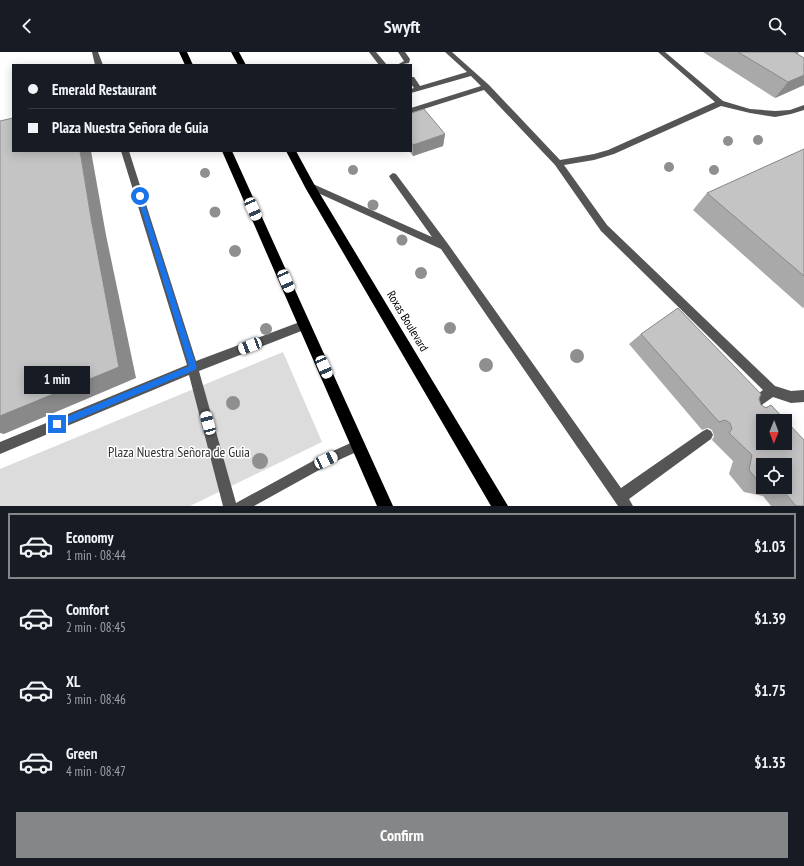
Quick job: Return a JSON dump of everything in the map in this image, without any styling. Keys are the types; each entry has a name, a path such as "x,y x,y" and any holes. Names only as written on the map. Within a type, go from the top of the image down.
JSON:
{"highway":[{"path":"183,52 189,64"},
{"path":"235,52 241,64"},
{"path":"227,152 385,506"},
{"name":"Roxas Boulevard","path":"292,152 310,186 500,506"}],"street":[{"path":"95,52 99,64"},
{"path":"372,52 382,64"},
{"path":"401,52 407,58 407,62 403,64"},
{"path":"448,52 486,87 558,163 604,228 772,391 791,397 804,396"},
{"path":"661,52 720,103 750,111 775,114 791,112 804,107"},
{"path":"412,91 472,73"},
{"path":"412,80 419,89"},
{"path":"412,111 486,87"},
{"path":"558,163 594,157 611,152 720,103"},
{"path":"126,152 193,368 230,506"},
{"path":"393,176 445,247 623,502 707,435"},
{"path":"310,186 445,247"},
{"path":"0,448 193,368 305,325"},
{"path":"748,408 772,391"},
{"path":"241,506 326,460 359,445"}],"green space":[{"name":"Plaza Nuestra Señora de Guia","path":"283,352 322,442 190,506 0,506 0,469"}],"building":[{"path":"738,52 794,52 804,58 804,75 788,82"},
{"path":"424,109 445,134 413,145 412,113"},
{"path":"12,118 12,152 80,152 119,367 0,416 0,121"},
{"path":"804,149 804,276 707,193"},
{"path":"678,308 761,394 759,399 761,405 766,408 771,405 779,414 756,414 756,450 792,450 792,427 804,440 804,506 796,506 786,494 792,494 792,458 756,458 756,478 749,470 752,455 729,433 732,429 730,423 725,420 719,422 641,334"}],"route":[{"path":"57,424 193,368 140,196"}]}
